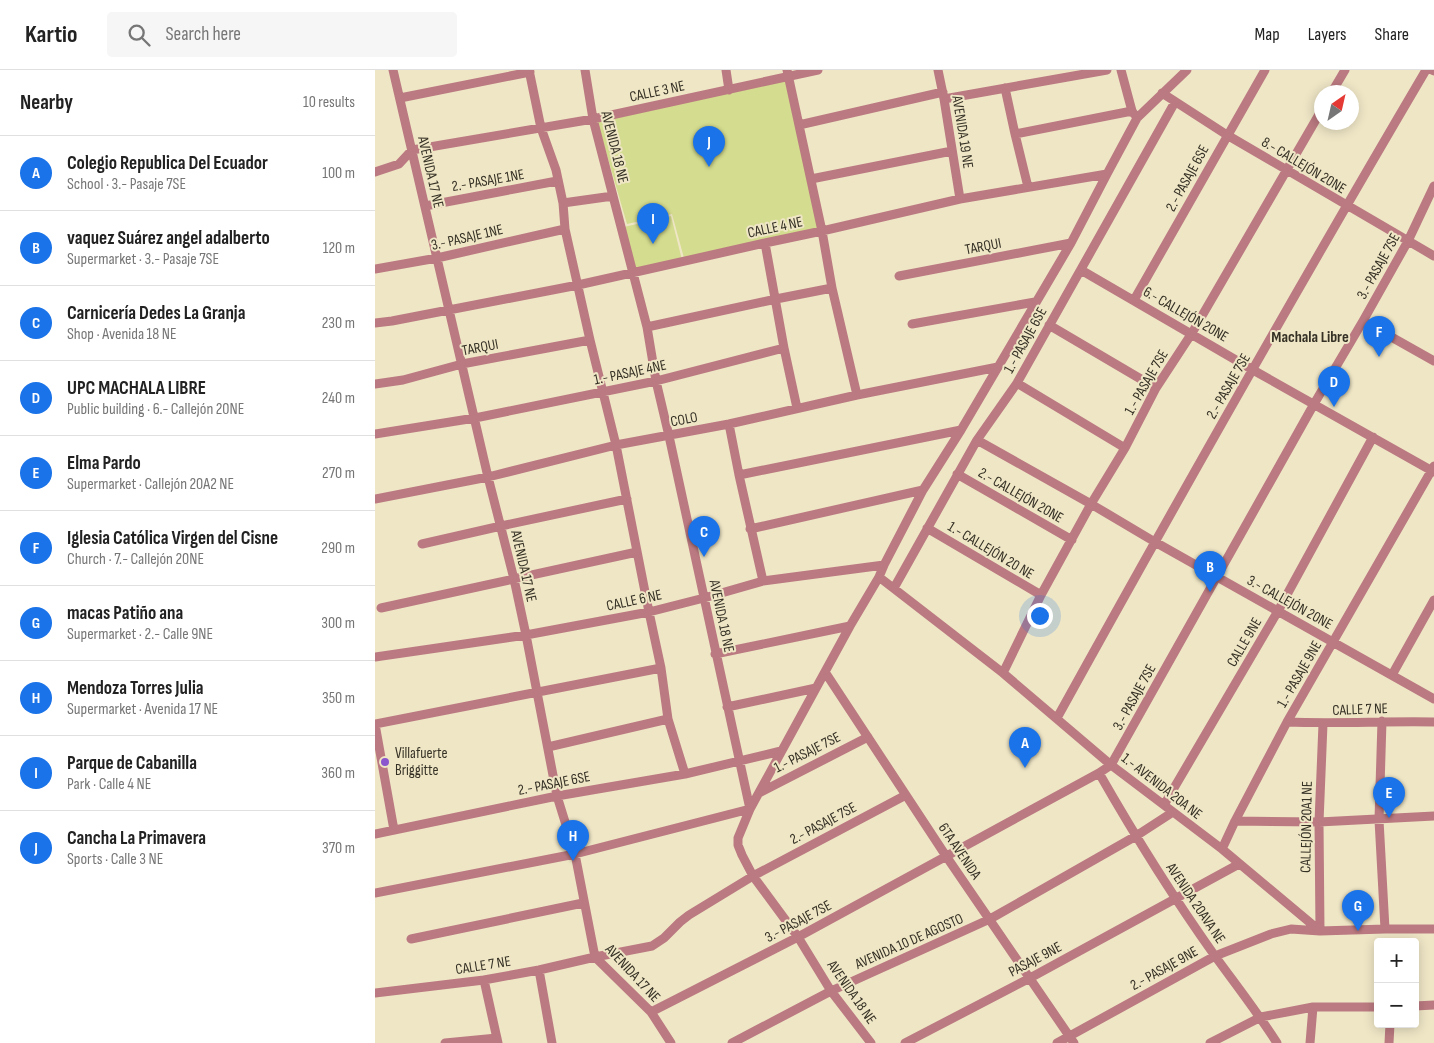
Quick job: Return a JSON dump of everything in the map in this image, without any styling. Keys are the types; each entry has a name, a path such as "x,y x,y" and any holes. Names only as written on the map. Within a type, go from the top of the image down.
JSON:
{"street":[{"name":"AVENIDA 17 NE","path":"393,70 488,477 514,579 557,796 575,854 595,957 651,1012 671,1043"},
{"name":"AVENIDA 18 NE","path":"585,70 593,119 647,327 656,381 750,809 738,845 753,876 798,937 831,991 871,1043"},
{"path":"726,70 729,90"},
{"name":"CALLE 3 NE","path":"412,150 593,119 729,90 788,74 817,70"},
{"name":"AVENIDA 19 NE","path":"938,70 960,199"},
{"path":"799,125 943,96 1005,88 1107,70"},
{"path":"1121,70 1135,115"},
{"path":"375,893 575,854 750,809 850,626 879,577 923,490 961,430 1071,243 1135,115 1162,93 1179,74 1187,70"},
{"name":"2.- PASAJE 6SE","path":"1134,300 1265,70"},
{"path":"1336,85 1345,70"},
{"name":"2.- PASAJE 7SE","path":"1057,718 1155,542 1426,70"},
{"path":"400,98 529,71 541,128 556,170 563,203 565,229 627,499 661,668 668,720 685,774"},
{"path":"788,74 832,288 857,395"},
{"path":"1005,88 1028,187"},
{"name":"8.- CALLEJÓN 20NE","path":"1162,93 1227,135 1434,256"},
{"name":"1.- PASAJE 6SE","path":"894,588 977,440 1017,384 1175,102"},
{"path":"1015,134 1135,115"},
{"name":"1.- PASAJE 7SE","path":"1003,672 1041,595 1091,504 1125,448 1156,388 1192,333 1314,123"},
{"path":"375,172 399,164 412,150"},
{"path":"811,179 952,151"},
{"name":"CALLE 4 NE","path":"375,323 578,284 822,232 960,199 1107,174"},
{"name":"2.- PASAJE 1NE","path":"425,206 557,181"},
{"name":"3.- PASAJE 7SE","path":"651,1012 798,937 1111,765 1216,576 1363,321 1407,241 1434,186"},
{"path":"563,203 613,196"},
{"name":"3.- PASAJE 1NE","path":"375,269 437,258 565,229"},
{"path":"765,243 797,408"},
{"name":"TARQUI","path":"899,276 1071,243"},
{"name":"6.- CALLEJÓN 20NE","path":"1081,270 1253,370 1433,469"},
{"path":"647,327 832,288"},
{"path":"912,324 1035,302"},
{"path":"1363,321 1434,361"},
{"path":"1049,325 1156,388"},
{"name":"TARQUI","path":"375,384 403,380 462,364 590,340"},
{"name":"1.- PASAJE 4NE","path":"375,434 475,418 656,381 784,348"},
{"name":"COLO","path":"375,499 488,477 616,445 729,424 857,395 998,367"},
{"path":"1017,384 1125,448"},
{"path":"729,424 750,529 763,581"},
{"path":"739,475 961,430"},
{"name":"CALLE 9NE","path":"1164,805 1278,611 1373,437"},
{"name":"3.- CALLEJÓN 20NE","path":"977,440 1434,699"},
{"name":"1.- PASAJE 9NE","path":"1221,849 1287,722 1433,469"},
{"name":"2.- CALLEJÓN 20NE","path":"957,474 1072,540"},
{"path":"750,529 923,490"},
{"path":"422,544 627,499"},
{"name":"1.- CALLEJÓN 20 NE","path":"927,528 1041,595"},
{"path":"381,608 637,552"},
{"name":"CALLE 6 NE","path":"375,657 526,635 649,612 763,581 884,565"},
{"name":"1.- AVENIDA 20A NE","path":"879,577 1003,672 1111,765 1221,849 1320,931"},
{"path":"1392,675 1434,600"},
{"path":"715,654 850,626"},
{"path":"394,830 375,724 661,668"},
{"name":"6TA AVENIDA","path":"825,672 946,856 1071,1040"},
{"path":"727,706 816,688"},
{"path":"548,747 668,720"},
{"path":"1382,721 1379,820 1385,928"},
{"name":"CALLE 7 NE","path":"1287,722 1323,724 1382,721 1434,722"},
{"name":"CALLEJÓN 20A1 NE","path":"1320,931 1319,822 1323,724"},
{"name":"1.- PASAJE 7SE","path":"758,793 868,737"},
{"name":"2.- PASAJE 6SE","path":"375,834 557,796 685,774 781,751"},
{"name":"AVENIDA 20AVA NE","path":"1099,773 1136,836 1176,897 1215,956 1261,1017 1277,1043"},
{"name":"2.- PASAJE 7SE","path":"595,957 653,946 689,915 753,876 906,795"},
{"path":"990,919 1136,836 1173,812"},
{"path":"1235,821 1319,822 1434,816"},
{"name":"PASAJE 9NE","path":"905,1043 1030,978 1239,864"},
{"path":"411,939 583,903"},
{"name":"AVENIDA 10 DE AGOSTO","path":"732,1043 831,991 990,919"},
{"name":"2.- PASAJE 9NE","path":"1057,1043 1071,1040 1215,956 1277,932 1296,929 1320,931 1385,928 1434,929"},
{"name":"CALLE 7 NE","path":"375,993 484,980 595,957"},
{"path":"539,970 552,1043"},
{"path":"445,1043 497,1041 484,980"},
{"path":"1419,1006 1434,1005"},
{"path":"1310,1043 1313,1007"},
{"path":"1210,1043 1261,1017 1313,1007 1374,1007"},
{"path":"1389,1043 1390,1028"}],"green space":[{"path":"787,80 822,234 684,258 672,214 627,224 597,121"},
{"path":"671,216 682,260 635,269 624,227"}],"place":[{"name":"Cancha La Primavera","path":"709,167"},
{"name":"Parque de Cabanilla","path":"653,244"},
{"name":"Iglesia Católica Virgen del Cisne","path":"1379,357"},
{"name":"UPC MACHALA LIBRE","path":"1334,407"},
{"name":"Carnicería Dedes La Granja","path":"704,557"},
{"name":"vaquez Suárez angel adalberto","path":"1210,592"},
{"name":"Villafuerte Briggitte","path":"385,762"},
{"name":"Colegio Republica Del Ecuador","path":"1025,768"},
{"name":"Elma Pardo","path":"1389,818"},
{"name":"Mendoza Torres Julia","path":"573,861"},
{"name":"macas Patiño ana","path":"1358,931"}],"district":[{"name":"Machala Libre","path":"1310,336"}]}
